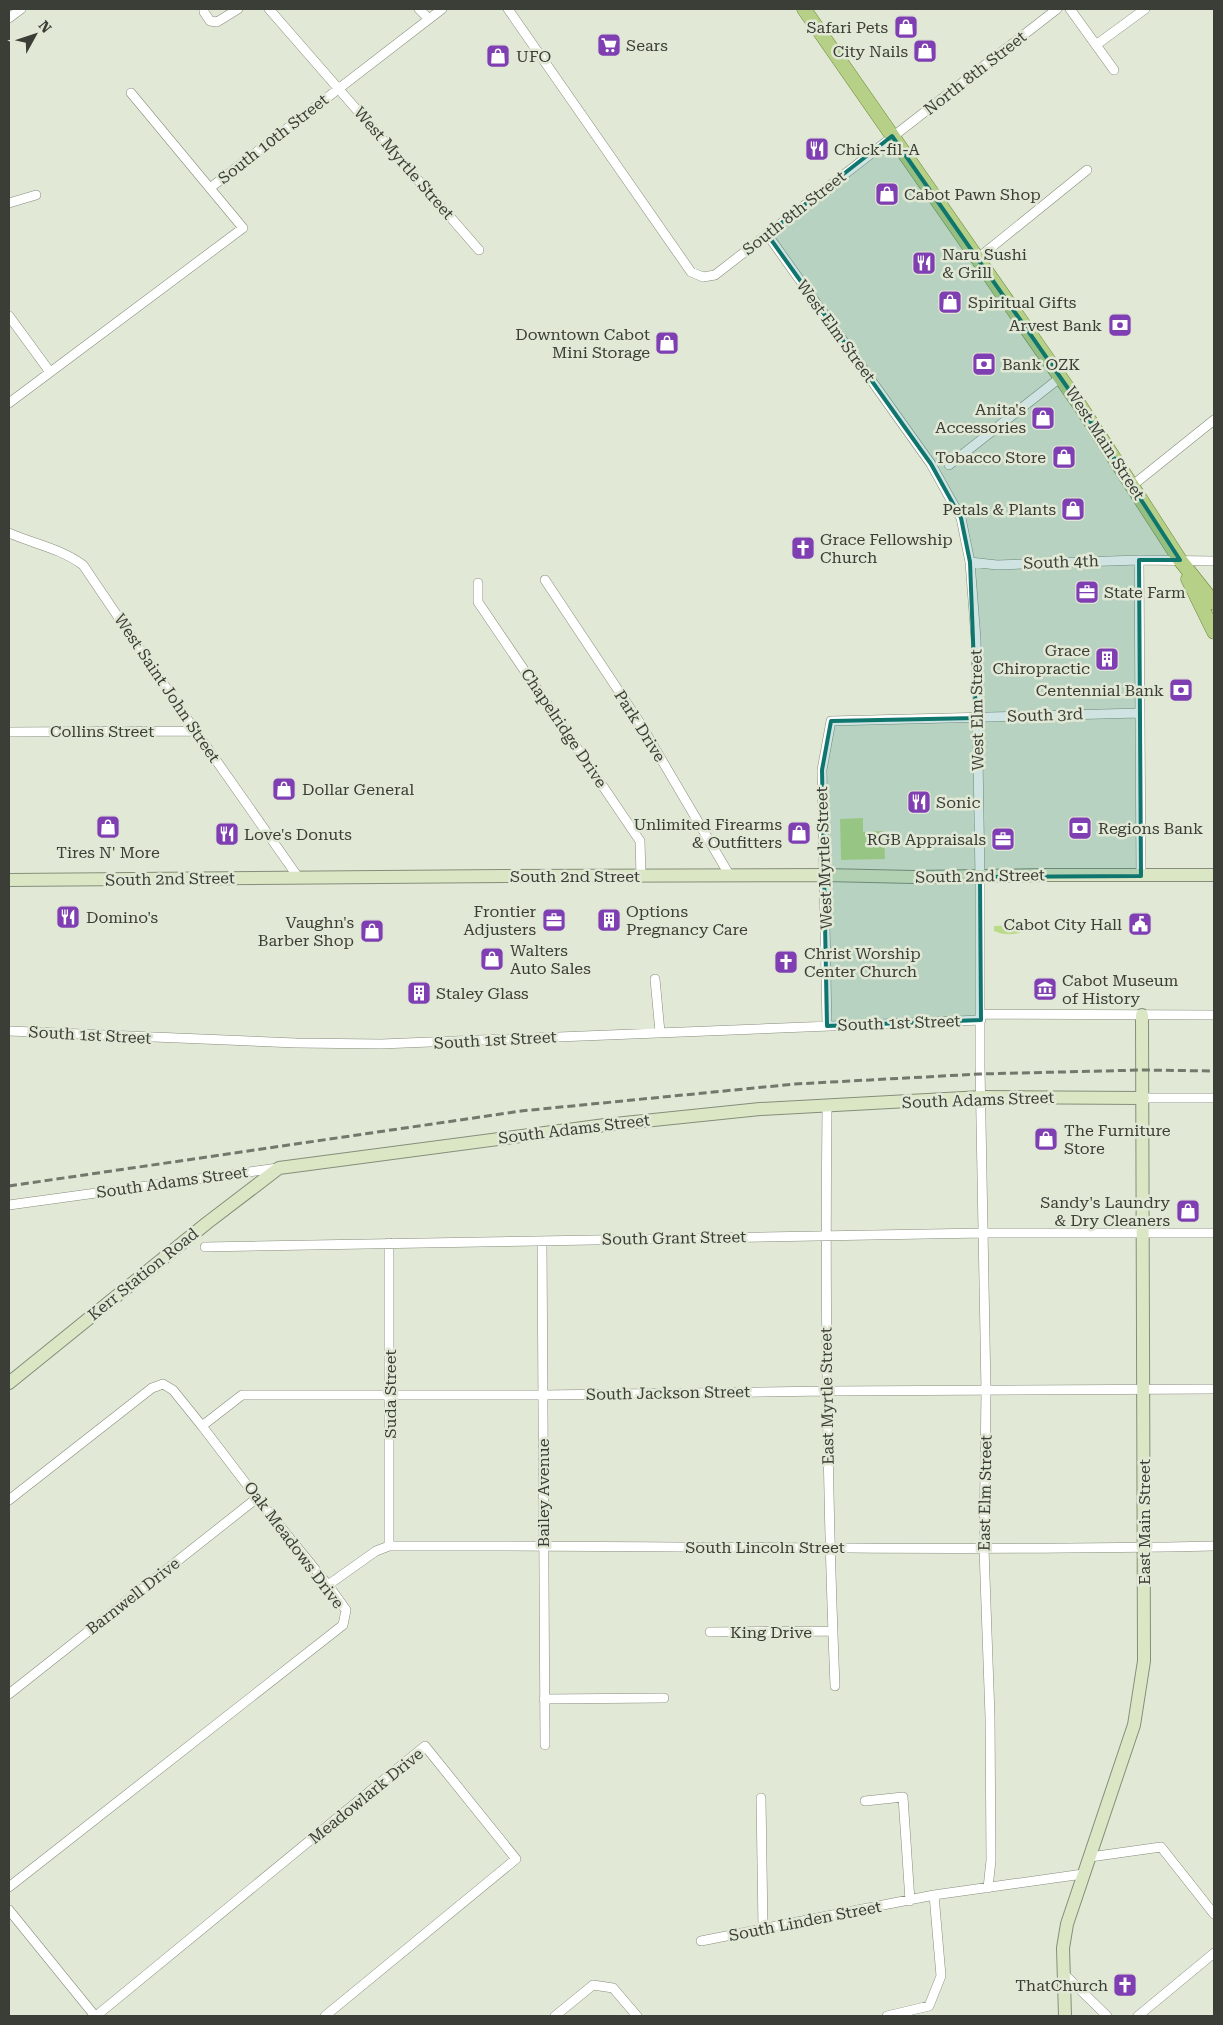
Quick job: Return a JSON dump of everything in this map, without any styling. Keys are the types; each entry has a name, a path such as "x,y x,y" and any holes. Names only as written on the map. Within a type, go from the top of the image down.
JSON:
{"main road":[{"name":"West Main Street","path":"809,11 892,136 1061,377 1180,560 1214,603"},
{"name":"West Main Street","path":"1180,560 1214,632"}],"street":[{"path":"9,18 21,9"},
{"path":"204,9 210,21 217,22 238,9"},
{"name":"West Myrtle Street","path":"269,9 480,250"},
{"path":"419,9 429,19"},
{"name":"South 10th Street","path":"9,403 243,228 210,188 442,9"},
{"name":"South 8th Street","path":"508,9 691,272 702,277 715,275 892,136"},
{"name":"North 8th Street","path":"892,136 1057,9"},
{"path":"1070,9 1114,70"},
{"path":"1096,45 1145,9"},
{"path":"130,93 210,188"},
{"path":"977,259 1087,170"},
{"path":"9,203 36,195"},
{"name":"West Elm Street","path":"767,234 930,464 947,490 961,518 970,562 976,639 982,1097"},
{"path":"9,316 50,372"},
{"path":"949,465 1061,377"},
{"path":"1133,485 1214,420"},
{"name":"West Saint John Street","path":"9,533 27,541 49,546 69,555 83,565 195,731 298,878"},
{"path":"1139,560 1141,876"},
{"name":"South 4th","path":"970,562 997,565 1139,560 1214,561"},
{"name":"Park Drive","path":"545,580 640,723 730,876"},
{"name":"Chapelridge Drive","path":"478,583 478,602 640,841 641,876"},
{"name":"South 3rd","path":"831,721 1140,713"},
{"name":"West Myrtle Street","path":"827,1026 822,770 831,721"},
{"name":"Collins Street","path":"9,732 195,731"},
{"name":"South 2nd Street","path":"9,880 825,875 980,877 1214,875"},
{"path":"655,979 660,1032"},
{"name":"East Main Street","path":"1065,2016 1063,1973 1067,1924 1134,1725 1144,1661 1145,1391 1142,1015"},
{"name":"South 1st Street","path":"9,1031 296,1043 382,1044 660,1032 742,1031 981,1017 1214,1015"},
{"name":"South Adams Street","path":"9,1205 372,1154 605,1125 760,1109 982,1097 1143,1098"},
{"name":"East Elm Street","path":"982,1097 986,1391 984,1549 990,1717 991,1860 988,1888"},
{"path":"1143,1098 1214,1098"},
{"name":"East Myrtle Street","path":"827,1106 826,1391 834,1686"},
{"name":"Kerr Station Road","path":"9,1383 258,1182 280,1168"},
{"name":"South Grant Street","path":"205,1247 983,1233 1214,1233"},
{"name":"Bailey Avenue","path":"542,1241 544,1745"},
{"name":"Suda Street","path":"389,1243 389,1546"},
{"name":"Oak Meadows Drive","path":"9,1500 152,1388 164,1384 173,1390 202,1426 346,1610 343,1625 9,1887"},
{"name":"South Jackson Street","path":"202,1426 242,1395 543,1395 1214,1389"},
{"name":"Barnwell Drive","path":"9,1694 258,1498"},
{"name":"South Lincoln Street","path":"328,1585 376,1551 389,1546 543,1545 984,1549 1214,1546"},
{"name":"King Drive","path":"710,1632 832,1632"},
{"path":"544,1699 664,1698"},
{"name":"Meadowlark Drive","path":"96,2016 425,1746 516,1859 329,2015"},
{"path":"865,1801 903,1797 910,1900"},
{"path":"761,1798 763,1929"},
{"path":"1090,1857 1161,1847 1214,1914"},
{"name":"South Linden Street","path":"701,1941 934,1895 1084,1874"},
{"path":"887,2016 929,2006 941,1976 934,1895"},
{"path":"9,1910 96,2016"},
{"path":"1138,2016 1214,1953"},
{"path":"1063,1973 1106,2016"},
{"path":"555,2016 593,1985 613,1988 637,2016"}],"highlighted area":[{"path":"892,136 1081,407 1180,560 1139,560 1141,876 980,877 981,1020 827,1026 822,770 831,721 976,718 970,562 961,518 931,464 767,234"}],"green space":[{"path":"863,818 863,832 884,831 885,859 841,860 840,819"},
{"path":"1026,925 1025,930 1014,934 994,931 994,926"}],"railway":[{"path":"9,1186 521,1111 795,1084 980,1074 1142,1070 1214,1071"}],"place":[{"name":"Safari Pets","path":"906,27"},
{"name":"Sears","path":"609,45"},
{"name":"City Nails","path":"925,51"},
{"name":"UFO","path":"498,56"},
{"name":"Chick-fil-A","path":"817,149"},
{"name":"Cabot Pawn Shop","path":"887,194"},
{"name":"Naru Sushi & Grill","path":"924,263"},
{"name":"Spiritual Gifts","path":"950,302"},
{"name":"Arvest Bank","path":"1120,325"},
{"name":"Downtown Cabot Mini Storage","path":"667,343"},
{"name":"Bank OZK","path":"984,364"},
{"name":"Anita's Accessories","path":"1043,418"},
{"name":"Tobacco Store","path":"1064,457"},
{"name":"Petals & Plants","path":"1073,509"},
{"name":"Grace Fellowship Church","path":"803,548"},
{"name":"State Farm","path":"1087,592"},
{"name":"Grace Chiropractic","path":"1107,659"},
{"name":"Centennial Bank","path":"1181,690"},
{"name":"Dollar General","path":"284,789"},
{"name":"Sonic","path":"919,802"},
{"name":"Tires N' More","path":"108,827"},
{"name":"Regions Bank","path":"1080,828"},
{"name":"Unlimited Firearms & Outfitters","path":"799,833"},
{"name":"Love's Donuts","path":"227,834"},
{"name":"RGB Appraisals","path":"1003,839"},
{"name":"Domino's","path":"68,917"},
{"name":"Frontier Adjusters","path":"554,920"},
{"name":"Options Pregnancy Care","path":"609,920"},
{"name":"Cabot City Hall","path":"1140,924"},
{"name":"Vaughn's Barber Shop","path":"372,931"},
{"name":"Walters Auto Sales","path":"492,959"},
{"name":"Christ Worship Center Church","path":"786,962"},
{"name":"Cabot Museum of History","path":"1045,989"},
{"name":"Staley Glass","path":"419,993"},
{"name":"The Furniture Store","path":"1046,1139"},
{"name":"Sandy's Laundry & Dry Cleaners","path":"1188,1211"},
{"name":"ThatChurch","path":"1125,1985"}]}
